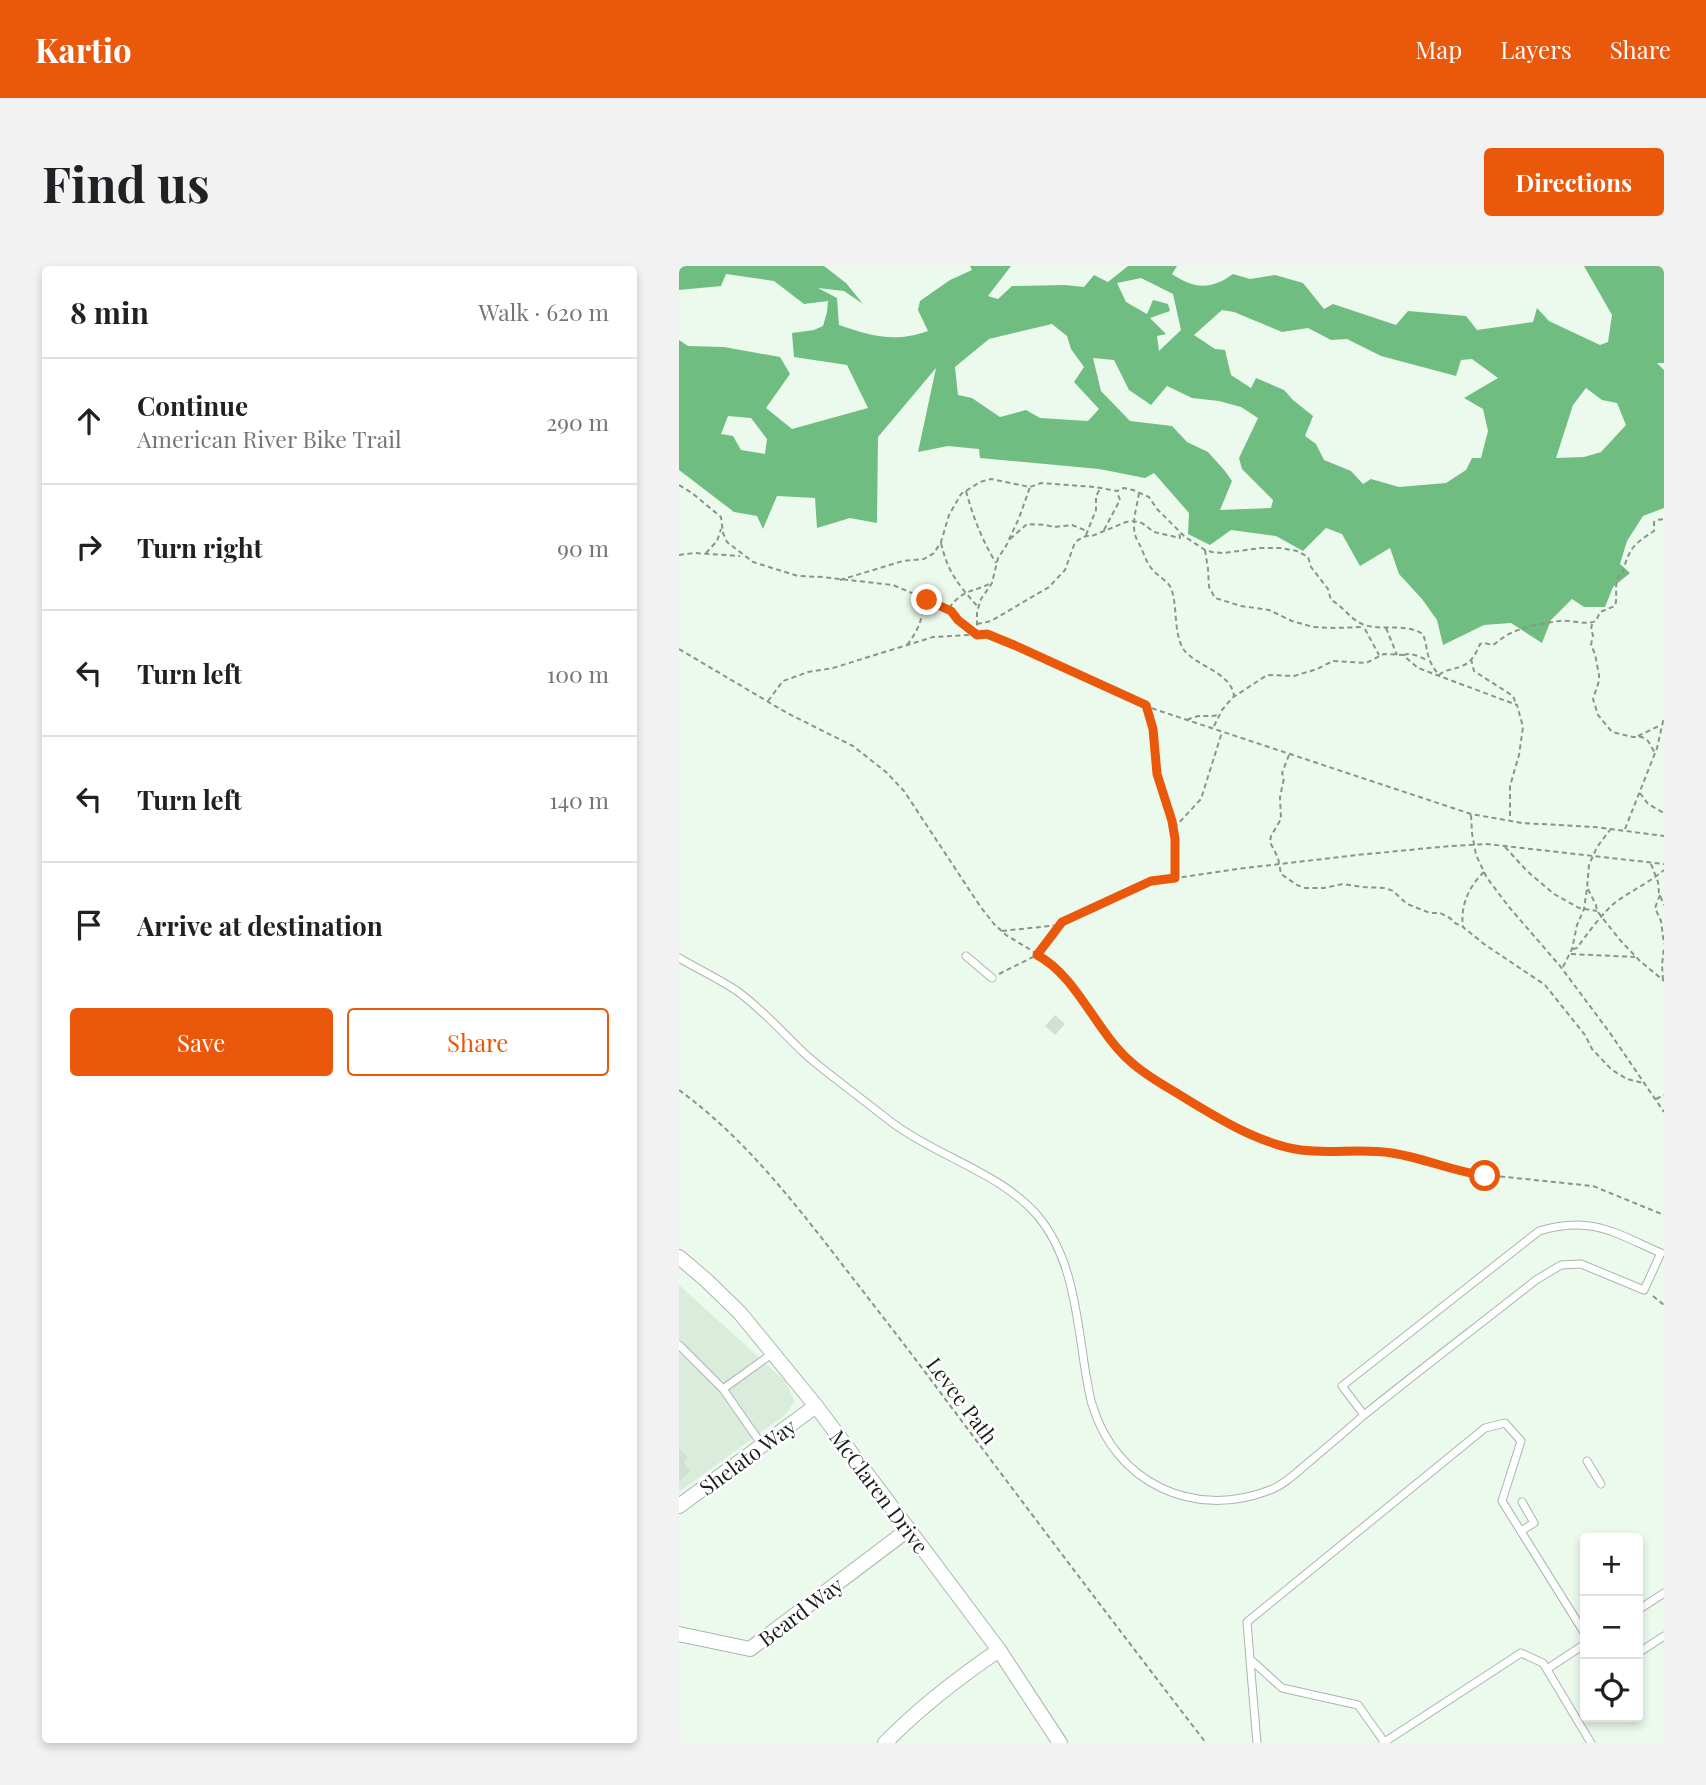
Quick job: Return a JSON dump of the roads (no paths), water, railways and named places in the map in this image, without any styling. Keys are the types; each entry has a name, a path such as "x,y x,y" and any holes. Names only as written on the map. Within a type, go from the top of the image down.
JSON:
{"street":[{"name":"McClaren Drive","path":"679,1257 740,1313 816,1406 999,1650 1060,1743"},
{"name":"Shelato Way","path":"679,1506 816,1406"},
{"name":"Beard Way","path":"679,1634 750,1649 909,1529"},
{"path":"885,1743 929,1701 999,1650"}],"lane":[{"path":"966,956 992,978"},
{"path":"679,958 737,991 774,1022 805,1054 895,1126 978,1170 1012,1193 1036,1214 1054,1239 1066,1269 1091,1404 1104,1436 1124,1463 1149,1483 1173,1494 1217,1500 1248,1497 1273,1489 1536,1280 1561,1265 1581,1264 1644,1290 1661,1253 1602,1227 1567,1225 1539,1231 1342,1386 1364,1415"},
{"path":"679,1345 723,1389 762,1445"},
{"path":"723,1389 773,1353"},
{"path":"1257,1743 1247,1622 1485,1428 1505,1423 1521,1441 1502,1501 1580,1625"},
{"path":"1587,1461 1601,1484"},
{"path":"1521,1531 1534,1524 1522,1502"},
{"path":"1643,1607 1664,1593"},
{"path":"1643,1650 1664,1636"},
{"path":"1547,1669 1580,1647"},
{"path":"1250,1659 1282,1688 1358,1705 1384,1743 1521,1653 1543,1663 1591,1743"}]}
